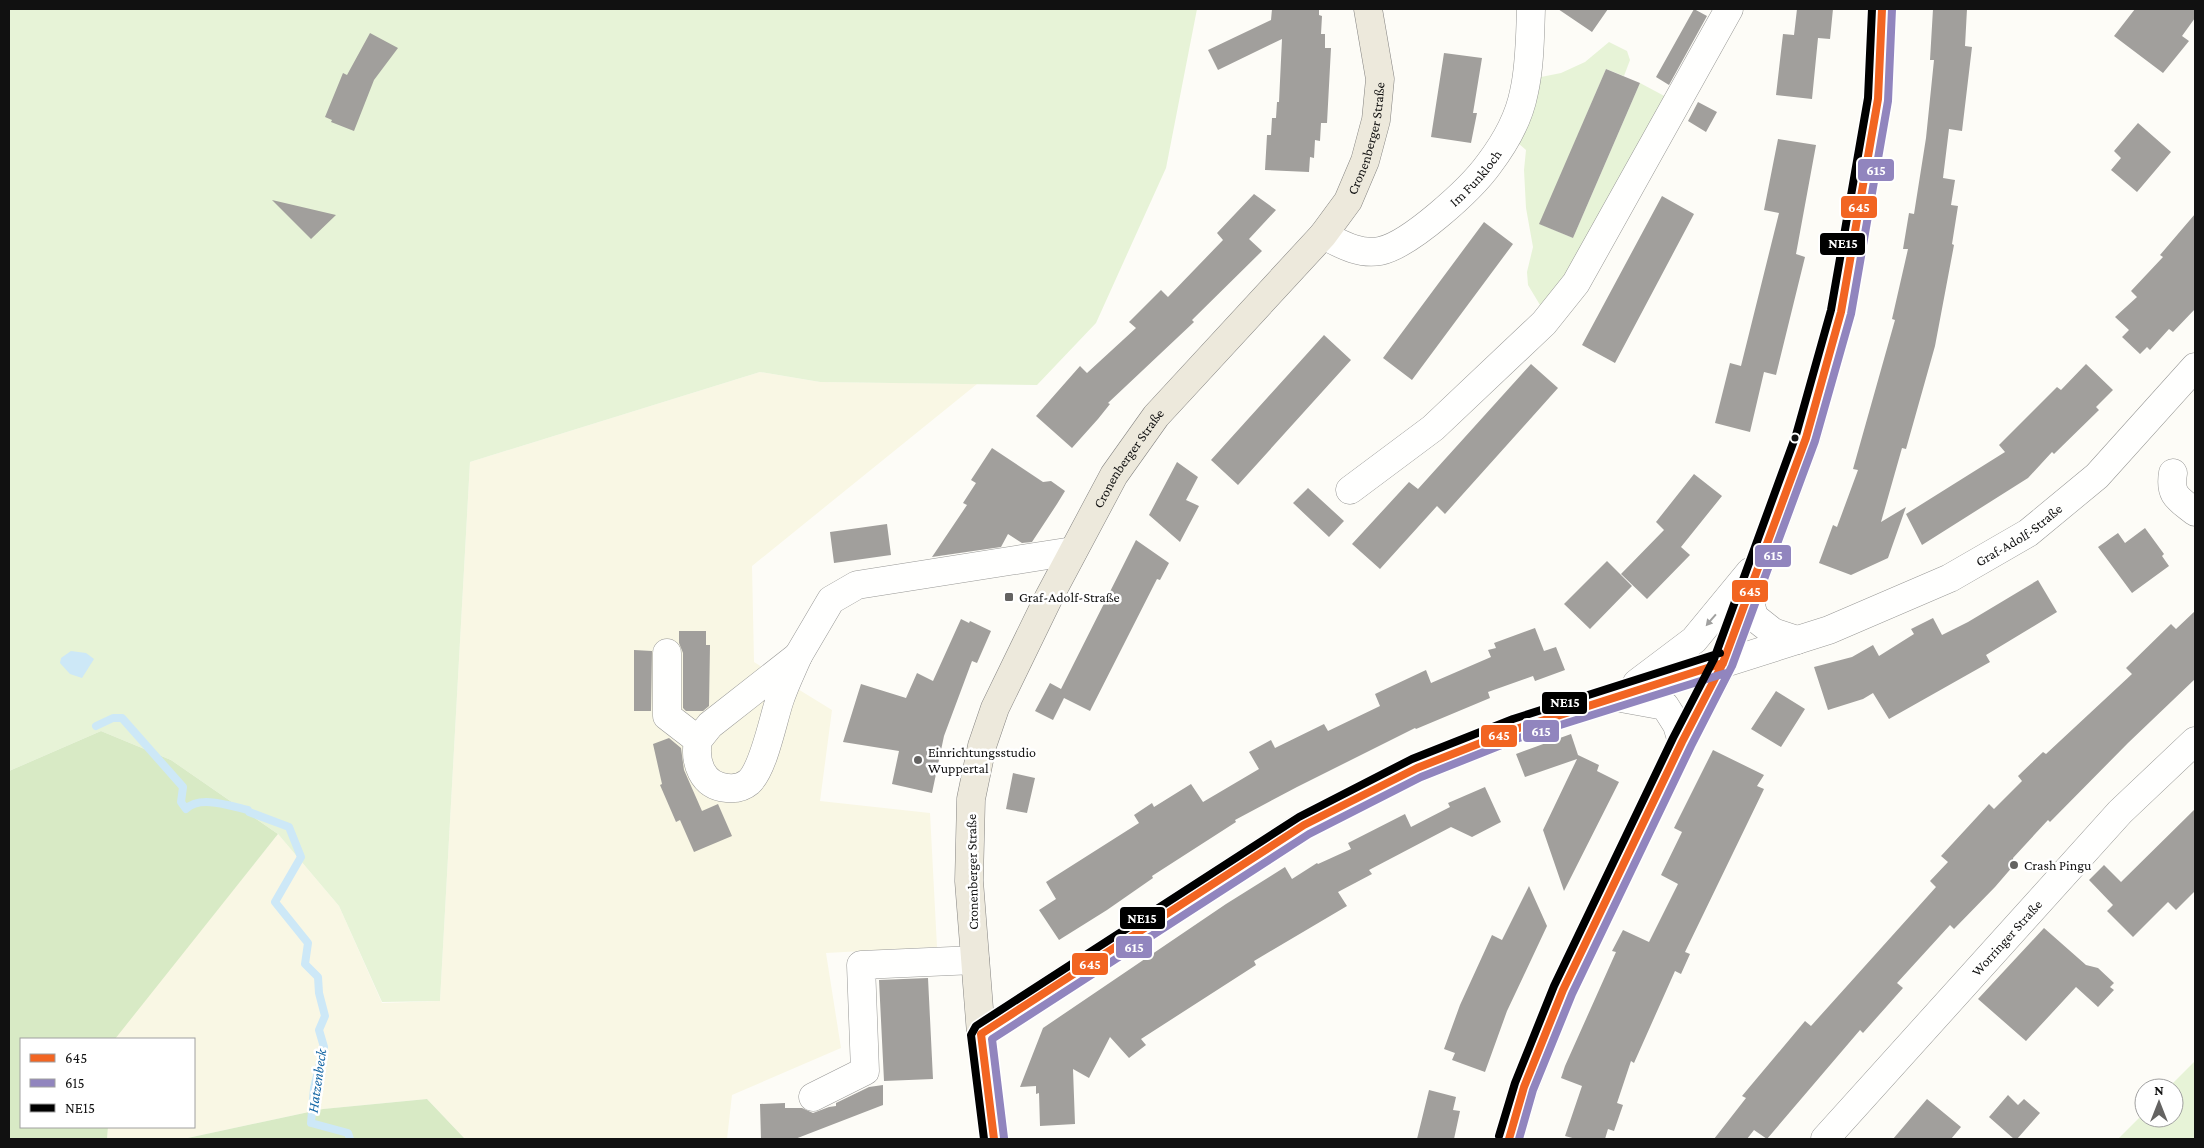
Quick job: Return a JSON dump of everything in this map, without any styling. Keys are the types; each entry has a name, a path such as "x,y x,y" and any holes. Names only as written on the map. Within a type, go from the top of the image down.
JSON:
{"main road":[{"name":"Cronenberger Straße","path":"994,1139 981,1034 969,880 971,800 982,746 995,708 1073,551 1114,476 1156,416 1323,235 1348,201 1365,161 1376,120 1380,79 1368,9"}],"street":[{"name":"Im Funkloch","path":"1323,235 1354,250 1380,251 1406,240 1433,220 1489,165 1510,132 1524,93 1531,9"},
{"path":"1350,490 1433,428 1544,322 1576,283 1729,9"},
{"path":"1509,1139 1524,1087 1563,990 1682,742 1723,663 1806,438 1841,312 1878,99 1882,9"},
{"name":"Graf-Adolf-Straße","path":"981,1034 1304,825 1417,768 1516,729 1829,630 1950,578 2028,533 2097,476 2195,367"},
{"path":"2173,473 2171,487 2177,498 2195,512"},
{"path":"798,656 710,724 698,740 696,752 699,766 707,780 718,787 736,789 748,782 758,769 781,697 798,656 831,600 857,585 1073,551"},
{"path":"1617,697 1694,640 1764,554"},
{"path":"1748,598 1754,617 1773,632 1798,640"},
{"path":"667,653 666,716 698,740"},
{"name":"Graf-Adolf-Straße","path":"1617,697 1665,706 1677,725 1682,742"},
{"name":"Worringer Straße","path":"1825,1139 2120,812 2195,741"},
{"path":"813,1097 865,1070 861,965 975,960"}],"shaded area":[{"path":"760,372 820,382 977,384 752,566 754,662 832,710 820,801 930,813 937,947 826,953 841,1048 732,1095 727,1139 465,1139 427,1099 323,1109 183,1139 107,1139 108,1128 195,1128 195,1038 115,1037 278,834 339,906 382,1003 440,1001 470,462"}],"green space":[{"path":"9,9 1197,9 1166,168 1096,323 1037,385 820,382 760,372 470,462 440,1001 382,1002 339,906 278,834 171,760 101,731 9,771"},
{"path":"1609,42 1627,51 1630,60 1624,76 1606,69 1540,224 1573,238 1640,83 1670,99 1569,278 1543,310 1528,285 1527,272 1533,247 1526,208 1524,170 1526,150 1518,143 1530,114 1541,77 1561,73 1585,62"},
{"path":"101,731 171,760 278,834 116,1038 20,1038 20,1128 108,1128 107,1139 9,1139 9,771"},
{"path":"2195,1061 2195,1139 2118,1139 2134,1123 2134,1128 2184,1128 2184,1078 2178,1078"},
{"path":"427,1099 465,1139 183,1139 323,1109"}],"water":[{"path":"71,651 86,653 94,659 82,678 70,674 60,663 61,658"}],"building":[{"path":"1272,9 1319,9 1319,15 1322,16 1321,34 1325,34 1325,48 1331,48 1327,123 1321,123 1320,141 1315,140 1314,158 1310,157 1309,172 1265,170 1267,135 1271,135 1272,118 1276,118 1277,102 1279,102 1282,39 1218,70 1208,50 1271,20"},
{"path":"1558,9 1608,9 1592,32"},
{"path":"1694,9 1707,16 1669,85 1656,77"},
{"path":"1797,9 1833,9 1830,39 1818,38 1812,99 1776,95 1783,34 1794,35"},
{"path":"1933,9 1967,9 1965,46 1972,47 1962,131 1949,129 1943,178 1955,180 1951,205 1958,206 1952,244 1954,245 1935,346 1906,449 1902,448 1881,522 1906,507 1888,558 1851,575 1819,563 1833,525 1837,527 1858,470 1853,469 1895,320 1892,319 1908,249 1903,249 1909,213 1914,214 1926,138 1934,60 1930,60"},
{"path":"2135,9 2195,9 2195,18 2182,36 2189,41 2163,73 2114,36"},
{"path":"370,33 398,48 374,80 354,131 331,122 332,120 325,117 343,73 347,75"},
{"path":"1444,53 1482,58 1473,113 1477,113 1471,143 1431,137"},
{"path":"1606,69 1640,83 1573,238 1539,224"},
{"path":"1698,102 1717,112 1706,132 1688,121"},
{"path":"2138,123 2171,152 2137,192 2111,170 2121,158 2114,151"},
{"path":"1778,139 1816,145 1796,254 1805,257 1776,375 1764,372 1750,432 1715,423 1730,363 1741,366 1779,213 1764,210"},
{"path":"1254,194 1276,210 1249,239 1262,251 1192,320 1194,322 1108,403 1110,404 1072,448 1036,416 1080,366 1087,373 1136,328 1129,322 1161,290 1168,297 1223,240 1217,233"},
{"path":"1662,196 1694,214 1615,363 1582,345"},
{"path":"272,200 336,215 311,239"},
{"path":"2195,214 2195,309 2173,332 2169,329 2150,350 2147,347 2140,354 2122,337 2129,330 2115,317 2137,297 2131,291 2163,257 2160,255"},
{"path":"1484,222 1513,244 1412,380 1383,358"},
{"path":"1324,335 1351,360 1238,485 1211,460"},
{"path":"1531,364 1558,388 1445,514 1437,506 1380,569 1352,544 1409,482 1418,489"},
{"path":"2086,364 2113,390 2096,407 2099,410 2054,454 2052,452 2028,478 1922,545 1906,514 2005,452 1999,445 2057,387 2061,390"},
{"path":"992,448 1043,482 1051,481 1065,491 1032,542 1022,543 1008,534 1001,547 932,557 967,505 963,503 976,483 971,480"},
{"path":"1177,462 1198,477 1186,500 1199,506 1180,542 1149,515"},
{"path":"1694,474 1722,496 1681,547 1690,555 1647,599 1621,574 1664,530 1656,522"},
{"path":"1308,488 1344,521 1329,537 1293,503"},
{"path":"887,524 891,555 834,563 830,532"},
{"path":"2145,528 2164,554 2162,556 2169,566 2132,593 2098,547 2118,533 2125,543"},
{"path":"1136,540 1169,563 1160,580 1157,579 1090,711 1064,698 1053,720 1035,711 1050,683 1061,689"},
{"path":"1607,561 1632,586 1590,629 1564,604"},
{"path":"2038,580 2057,612 1986,655 1990,662 1889,719 1873,693 1863,699 1828,710 1814,667 1852,657 1873,645 1879,656 1914,634 1911,629 1933,618 1942,635 1968,622"},
{"path":"2195,611 2195,679 2050,822 2048,820 2013,858 2014,865 1954,929 1950,925 1897,983 1903,988 1863,1033 1860,1030 1767,1139 1754,1130 1747,1139 1714,1139 1746,1098 1742,1096 1805,1021 1811,1026 1936,887 1930,881 1948,862 1941,856 1989,804 1994,809 2022,781 2018,776 2043,752 2046,754 2132,674 2126,668 2171,624 2176,629"},
{"path":"961,619 991,631 977,663 972,661 944,736 932,793 892,784 899,751 843,742 861,684 906,698 917,673 933,681"},
{"path":"1535,628 1544,651 1556,647 1565,670 1535,681 1533,676 1488,692 1490,698 1415,728 1235,820 1236,822 1152,876 1153,878 1107,910 1059,940 1039,910 1056,899 1046,882 1139,823 1134,815 1152,803 1154,807 1191,784 1203,802 1259,769 1249,752 1271,740 1275,748 1324,724 1328,731 1380,706 1375,694 1426,670 1431,683 1491,657 1488,650 1496,648 1494,643"},
{"path":"679,631 706,631 706,645 710,645 709,706 703,711 686,711 683,708 683,653 679,643"},
{"path":"634,650 652,651 651,711 634,711"},
{"path":"1776,691 1805,709 1781,747 1751,729"},
{"path":"1571,734 1578,755 1599,765 1597,771 1619,782 1564,891 1543,830 1577,759 1525,777 1516,754"},
{"path":"669,738 681,748 684,770 702,811 718,804 732,836 694,852 680,820 676,822 660,785 662,784 653,744"},
{"path":"1713,750 1764,775 1757,786 1764,789 1685,952 1690,954 1681,974 1675,971 1634,1063 1631,1061 1617,1103 1623,1105 1614,1131 1608,1129 1605,1139 1576,1139 1565,1136 1582,1086 1561,1078 1565,1066 1616,952 1612,951 1623,930 1649,942 1678,884 1661,875 1682,832 1674,828"},
{"path":"1013,773 1035,778 1027,813 1006,809"},
{"path":"1485,787 1501,822 1472,837 1451,827 1369,870 1372,874 1338,892 1347,906 1254,961 1256,965 1141,1039 1146,1045 1129,1058 1110,1037 1089,1078 1073,1069 1075,1124 1040,1126 1039,1093 1036,1094 1036,1086 1020,1087 1043,1028 1226,904 1285,867 1292,879 1317,863 1351,849 1348,843 1405,814 1411,827 1450,807 1448,803"},
{"path":"2195,809 2195,891 2176,910 2168,902 2133,937 2107,911 2113,905 2089,880 2104,865 2121,882"},
{"path":"1529,886 1547,926 1507,1011 1485,1072 1452,1060 1455,1053 1444,1049 1460,1005 1492,935 1502,940"},
{"path":"2044,928 2086,965 2098,968 2114,983 2110,987 2114,990 2098,1007 2076,987 2026,1041 1978,999"},
{"path":"928,978 933,1079 884,1081 879,980"},
{"path":"883,1085 883,1105 795,1139 761,1139 760,1104 785,1103 785,1108 802,1108 813,1113 836,1106 836,1103 869,1087"},
{"path":"1429,1090 1456,1097 1453,1110 1460,1111 1454,1139 1417,1139"},
{"path":"2008,1095 2018,1105 2024,1099 2040,1113 2017,1139 2014,1139 1989,1117"},
{"path":"1927,1099 1961,1127 1951,1139 1893,1139"}],"waterway":[{"name":"Hatzenbeck","path":"96,726 113,718 122,718 183,787 181,802 186,809 199,803 224,804 248,810 289,827 301,857 275,902 308,943 305,964 318,977 319,993 325,1016 319,1030 324,1047 314,1088 311,1123 348,1133 350,1139"}],"transit line":[{"name":"NE15","path":"1499,1136 1515,1083 1554,986 1673,738 1714,659 1796,435 1831,310 1868,98 1872,9"},
{"name":"645","path":"1509,1139 1524,1087 1563,990 1682,742 1723,663 1806,438 1841,312 1878,99 1882,9"},
{"name":"615","path":"1519,1139 1533,1090 1572,994 1691,746 1732,666 1815,441 1851,314 1888,101 1892,9"},
{"name":"NE15","path":"984,1139 971,1035 976,1026 1299,817 1412,759 1513,719 1720,653"},
{"name":"645","path":"994,1139 981,1034 1304,825 1417,768 1516,729 1723,663"},
{"name":"615","path":"1004,1138 992,1039 1309,834 1421,777 1519,738 1726,673"}],"place":[{"name":"Graf-Adolf-Straße","path":"1009,597"},
{"name":"Einrichtungsstudio Wuppertal","path":"918,760"},
{"name":"Crash Pingu","path":"2014,865"}]}
